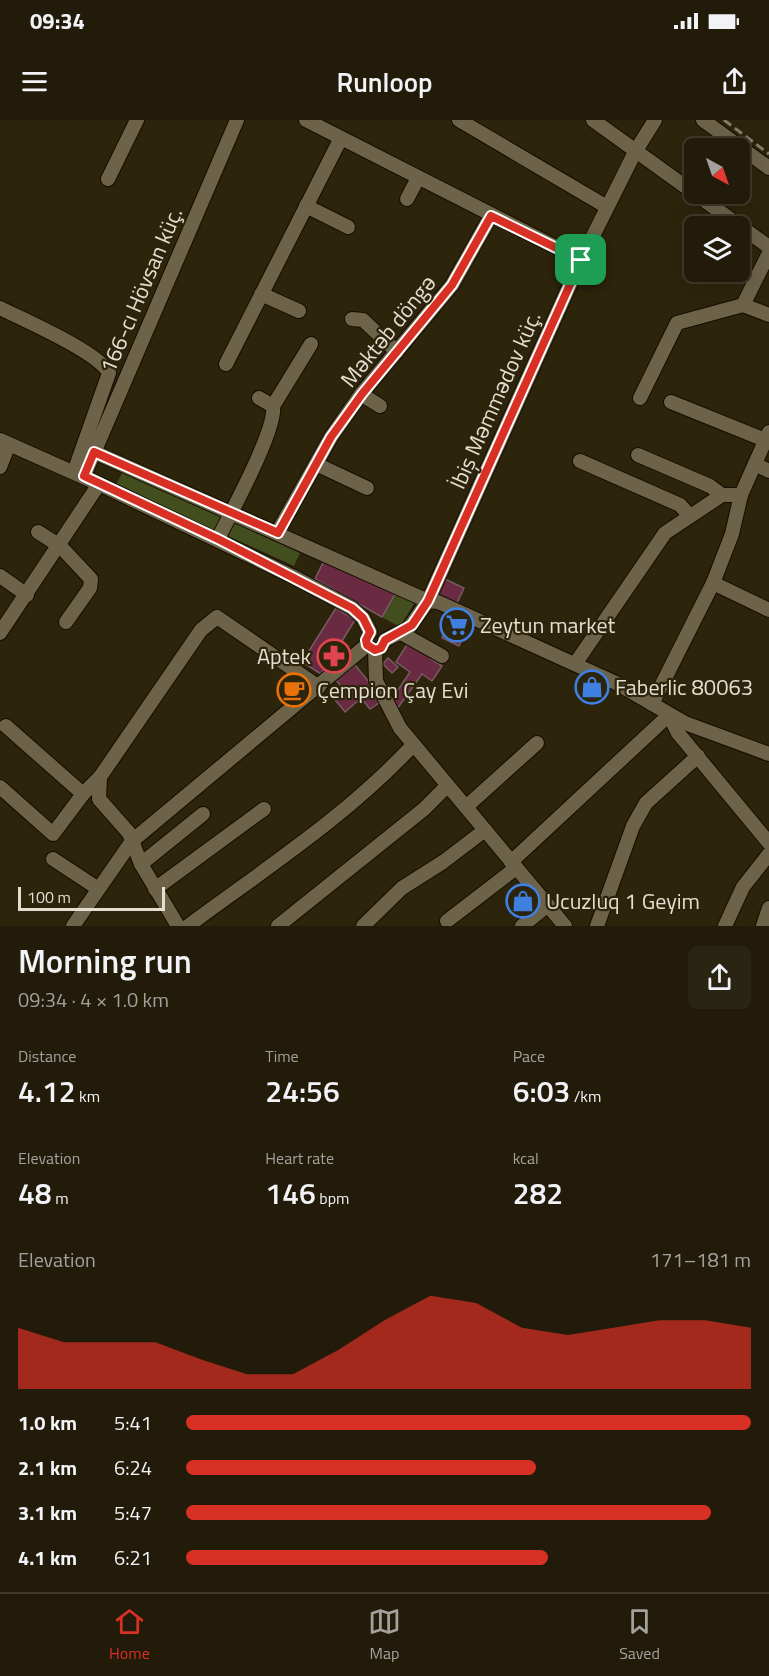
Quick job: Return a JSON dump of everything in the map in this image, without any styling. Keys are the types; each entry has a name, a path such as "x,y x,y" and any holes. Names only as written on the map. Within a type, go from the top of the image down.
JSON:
{"street":[{"path":"108,179 137,120"},
{"name":"166-cı Hövsan küç.","path":"79,474 94,452 237,120"},
{"path":"306,120 581,260"},
{"path":"459,120 607,207"},
{"path":"593,120 769,247"},
{"name":"İbiş Məmmədov küç.","path":"401,633 412,625 428,601 581,260 635,152 655,120"},
{"path":"703,120 769,168"},
{"path":"226,364 341,138"},
{"path":"407,199 418,178"},
{"path":"306,206 348,227"},
{"name":"Məktəb döngə","path":"278,533 316,464 362,394 459,277 491,216"},
{"path":"743,305 769,253"},
{"path":"261,294 299,311"},
{"path":"640,398 677,323 743,305 769,315"},
{"path":"0,308 78,348 106,367 109,372 79,474"},
{"path":"352,319 363,320 397,352"},
{"path":"218,539 274,414 273,406 311,344"},
{"path":"362,394 380,406"},
{"path":"259,398 273,406"},
{"path":"652,704 713,583 732,534 741,495 767,436 671,402"},
{"path":"0,467 5,442 218,539 352,608 363,618 371,643 377,686 413,745 565,926"},
{"path":"94,452 428,601 438,602 574,663 698,729 769,754"},
{"path":"638,455 710,486 722,495"},
{"path":"580,461 680,505 690,516"},
{"path":"316,464 367,488"},
{"path":"754,464 769,471"},
{"path":"0,633 27,596 99,484"},
{"path":"574,663 665,533 722,495 741,495"},
{"path":"38,532 60,546 92,583 66,622"},
{"path":"0,576 27,596"},
{"path":"713,583 769,610"},
{"path":"0,787 53,834 83,794 100,777 201,630 212,618 217,617 226,621 260,648 319,687"},
{"path":"78,924 97,888 132,841 319,687 381,632 385,640 401,633 442,656"},
{"path":"669,715 678,733 769,843"},
{"path":"447,921 514,865 669,715"},
{"path":"6,726 83,794"},
{"path":"465,807 537,743"},
{"path":"188,926 274,866 361,797 413,745"},
{"path":"597,926 633,826 646,803 698,756"},
{"path":"100,777 99,799 124,827 141,864 178,926"},
{"path":"278,926 424,809 447,786"},
{"path":"155,889 264,809"},
{"path":"141,864 203,814"},
{"path":"363,926 402,888 452,856 485,830"},
{"path":"725,926 743,887 769,854"},
{"path":"53,859 97,888"},
{"path":"522,926 548,905"},
{"path":"763,926 769,908"}],"green space":[{"path":"123,471 222,516 215,530 116,485"},
{"path":"232,521 300,553 294,566 226,535"},
{"path":"396,592 415,602 400,627 382,617"}],"building":[{"path":"325,559 396,592 382,617 315,579"},
{"path":"445,579 464,588 456,605 437,596"},
{"path":"336,608 355,620 337,649 342,652 334,664 329,661 321,674 302,662"},
{"path":"451,617 469,624 459,646 442,638"},
{"path":"408,643 432,657 431,659 442,666 432,681 422,674 397,709 392,699 410,672 396,662"},
{"path":"388,658 398,667 392,673 383,664"},
{"path":"355,665 374,688 370,691 380,702 370,709 361,698 345,712 333,697 343,689 336,680"}],"railway":[{"path":"724,120 769,154"}],"place":[{"name":"Zeytun market","path":"457,625"},
{"name":"Aptek","path":"334,656"},
{"name":"Faberlic 80063","path":"592,687"},
{"name":"Çempion Çay Evi","path":"294,690"},
{"name":"Ucuzluq 1 Geyim","path":"523,901"}],"route":[{"path":"491,216 581,260 428,601 408,629 385,640 383,646 378,650 367,645 366,637 370,632 366,622 352,608 218,539 84,476 94,452 278,533 331,437 362,394 465,268 491,216"}]}
